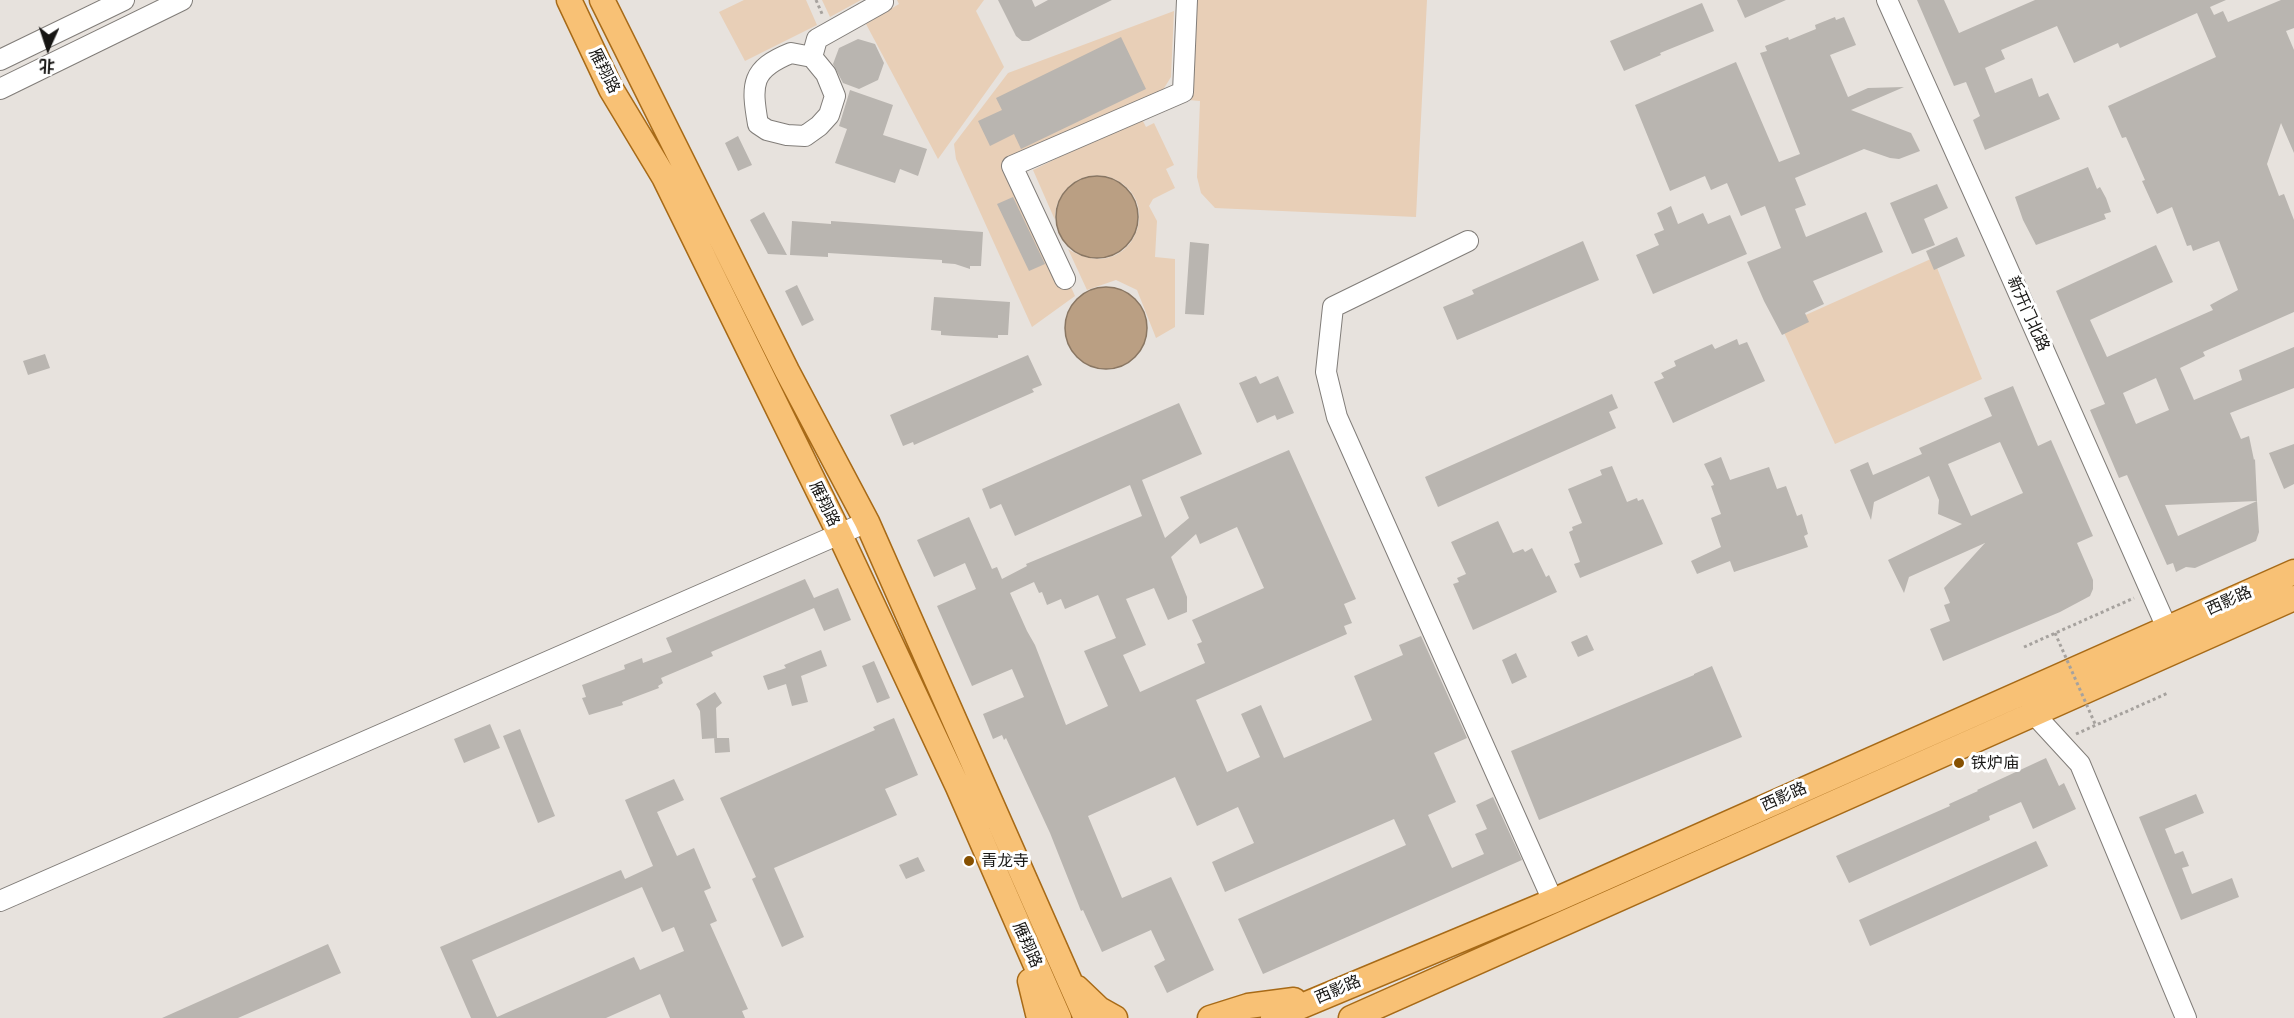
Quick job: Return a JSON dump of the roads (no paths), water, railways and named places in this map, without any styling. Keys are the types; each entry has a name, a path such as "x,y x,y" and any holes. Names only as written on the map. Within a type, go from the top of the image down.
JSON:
{"main road":[{"name":"雁翔路","path":"569,0 611,88 664,177 839,533 914,691 1059,1018"},
{"name":"雁翔路","path":"602,0 787,371 867,522 1086,1018"},
{"name":"西影路","path":"1273,1018 1553,901 2294,572"},
{"name":"西影路","path":"1351,1018 2294,598"},
{"path":"1010,906 1039,1018"},
{"path":"1066,974 1085,998 1115,1018"},
{"path":"1210,1018 1248,1006 1321,996"}],"street":[{"path":"0,60 124,0"},
{"path":"0,89 182,0"},
{"path":"812,57 817,39 883,2 882,0"},
{"path":"1065,279 1012,166 1183,92 1187,0"},
{"name":"新开门北路","path":"1887,0 2167,628"},
{"path":"791,53 812,57 826,74 835,96 829,115 805,136 787,135 767,130 758,124 754,103 755,81 770,61 791,53"},
{"path":"1468,241 1333,307 1326,372 1337,417 1553,901"},
{"path":"0,901 867,522"},
{"path":"2034,714 2080,764 2186,1018"}],"place":[{"name":"铁炉庙","path":"1959,763"},
{"name":"青龙寺","path":"969,861"}]}
